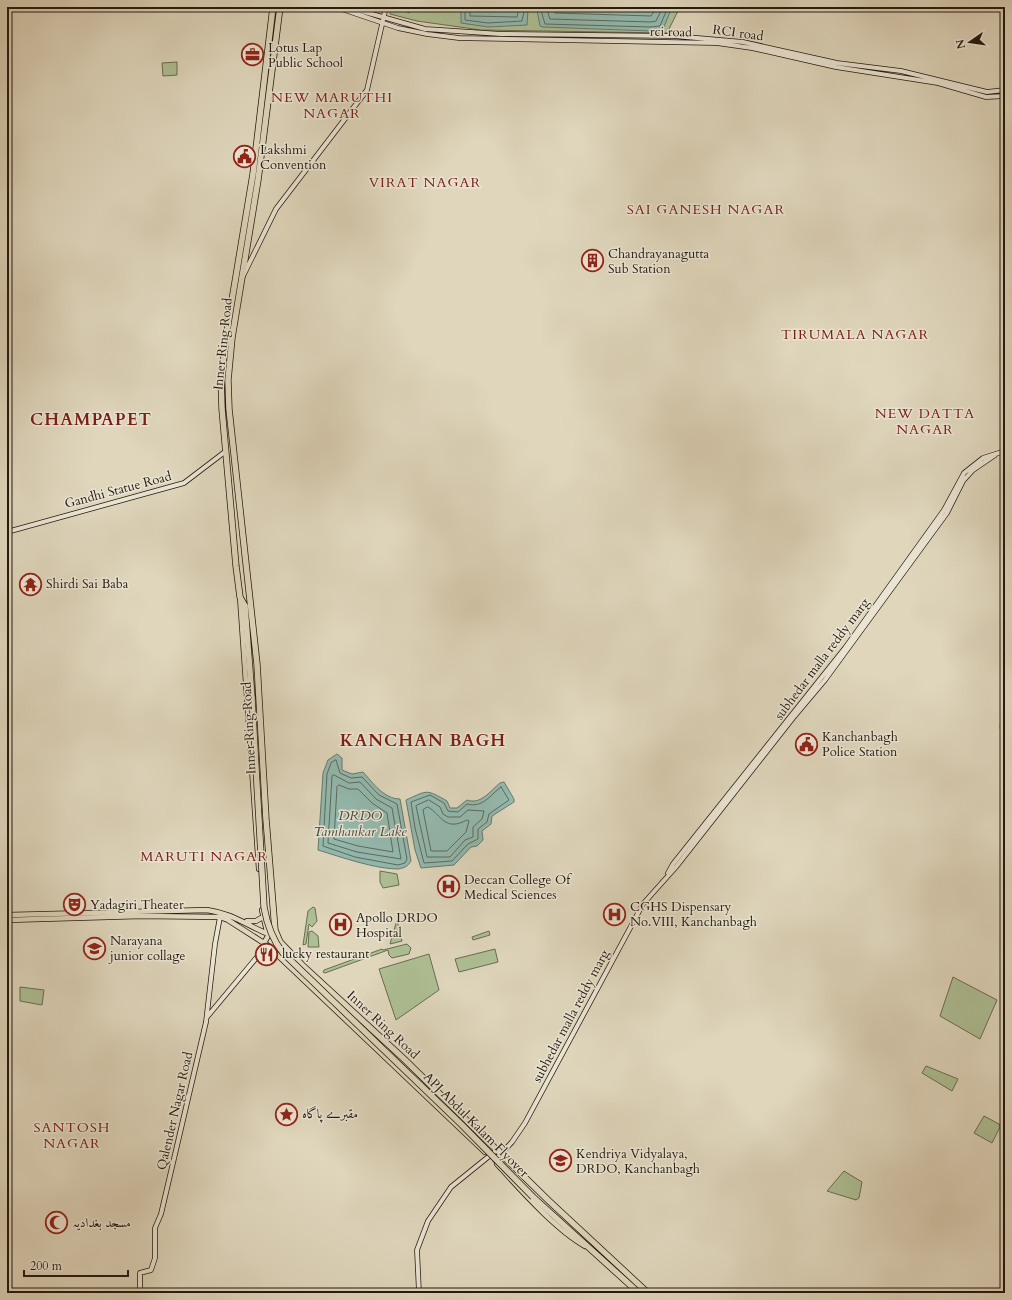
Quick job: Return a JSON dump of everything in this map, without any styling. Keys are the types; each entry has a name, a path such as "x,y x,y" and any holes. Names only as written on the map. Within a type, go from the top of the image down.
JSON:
{"highway":[{"name":"Inner Ring Road","path":"240,597 234,547 227,451 222,409 223,363 253,174 273,7"},
{"name":"Inner Ring Road","path":"280,7 258,180 242,278 228,380 229,409 256,656 265,814 274,923 277,936 283,946 302,965 403,1058 498,1149 549,1201 648,1293"},
{"name":"APJ Abdul Kalam Flyover","path":"240,597 245,606 264,907 266,919 274,939 284,953 586,1247"},
{"path":"255,808 265,807"},
{"path":"256,816 265,814"},
{"name":"Inner Ring Road","path":"586,1247 639,1293"}],"main road":[{"name":"rci road","path":"336,7 382,20 398,28 420,33 459,38 717,43 752,48 836,66 938,83 986,97 1005,96"},
{"name":"RCI road","path":"347,7 382,20 425,29 485,33 663,36 743,42 837,63 901,71 987,92 1005,90"},
{"path":"242,278 276,209 367,90 386,7"},
{"name":"Gandhi Statue Road","path":"7,532 184,483 227,451"},
{"name":"subhedar malla reddy marg","path":"494,1161 502,1154 525,1123 643,904 665,879 673,864 845,648 944,510 964,473 983,458 1005,451"},
{"name":"Inner Ring Road","path":"240,597 263,917 268,934"},
{"path":"7,915 207,910 221,912 243,920 268,934 277,936"},
{"path":"7,920 148,916 220,917 215,944 207,1017"},
{"name":"Inner Ring Road","path":"220,917 228,920 266,944 489,1156 544,1212 574,1239 586,1247"},
{"path":"243,920 256,922 263,917"},
{"path":"266,944 268,934"},
{"name":"Qalender Nagar Road","path":"140,1293 140,1273 151,1270 155,1262 155,1228 161,1214 207,1017 266,944"},
{"path":"419,1293 417,1250 428,1221 452,1187 498,1149"}],"green space":[{"path":"390,7 680,7 667,33 481,30 417,21 390,14"},
{"path":"177,62 177,75 163,76 162,63"},
{"path":"1005,715 1005,737 1000,728 1001,719"},
{"path":"380,871 397,874 399,885 383,888 380,882"},
{"path":"313,907 315,908 317,921 312,927 309,924 306,944 303,945 308,911"},
{"path":"397,920 402,941 390,944"},
{"path":"312,931 318,936 319,947 308,947 309,932"},
{"path":"489,931 490,935 473,940 472,937"},
{"path":"407,944 411,948 409,954 392,958 389,955 388,950 325,973 323,972 324,970 382,949"},
{"path":"495,949 498,962 459,972 455,959"},
{"path":"429,954 439,990 396,1020 379,969"},
{"path":"953,977 997,1000 980,1039 940,1016"},
{"path":"20,987 44,990 42,1005 20,1001"},
{"path":"926,1066 958,1079 952,1091 922,1073"},
{"path":"984,1116 999,1124 1000,1127 992,1143 974,1133"},
{"path":"844,1171 862,1182 859,1198 856,1200 827,1191"}],"water":[{"path":"396,7 413,7 409,13"},
{"path":"461,7 672,7 663,29 651,31 543,27 540,26 537,10 528,10 527,25 488,27 461,23"},
{"name":"DRDO Tamhankar Lake","path":"337,754 342,758 342,770 352,774 363,772 384,793 400,799 411,861 403,868 398,869 379,867 318,850 323,773 328,760"},
{"name":"DRDO Tamhankar Lake","path":"504,782 514,799 514,802 492,816 491,824 482,831 483,840 477,846 471,847 454,865 421,868 415,850 406,800 427,792 435,794 447,801 450,808 457,808 467,800 477,801 481,799 500,783"}],"place":[{"name":"Lotus Lap Public School","path":"252,55"},
{"name":"Lakshmi Convention","path":"245,157"},
{"name":"Chandrayanagutta Sub Station","path":"593,261"},
{"name":"Shirdi Sai Baba","path":"30,584"},
{"name":"Kanchanbagh Police Station","path":"806,744"},
{"name":"Deccan College Of Medical Sciences","path":"448,887"},
{"name":"Yadagiri Theater","path":"75,905"},
{"name":"CGHS Dispensary No.VIII, Kanchanbagh","path":"615,914"},
{"name":"Apollo DRDO Hospital","path":"341,925"},
{"name":"Narayana junior collage","path":"94,948"},
{"name":"lucky restaurant","path":"266,954"},
{"name":"مقبرے پاگاہ","path":"286,1114"},
{"name":"Kendriya Vidyalaya, DRDO, Kanchanbagh","path":"560,1161"},
{"name":"مسجد بغدادیہ","path":"57,1223"}],"district":[{"name":"NEW MARUTHI NAGAR","path":"332,106"},
{"name":"VIRAT NAGAR","path":"425,182"},
{"name":"SAI GANESH NAGAR","path":"706,209"},
{"name":"TIRUMALA NAGAR","path":"855,334"},
{"name":"CHAMPAPET","path":"91,419"},
{"name":"NEW DATTA NAGAR","path":"925,422"},
{"name":"KANCHAN BAGH","path":"423,740"},
{"name":"MARUTI NAGAR","path":"204,856"},
{"name":"SANTOSH NAGAR","path":"72,1136"}]}
